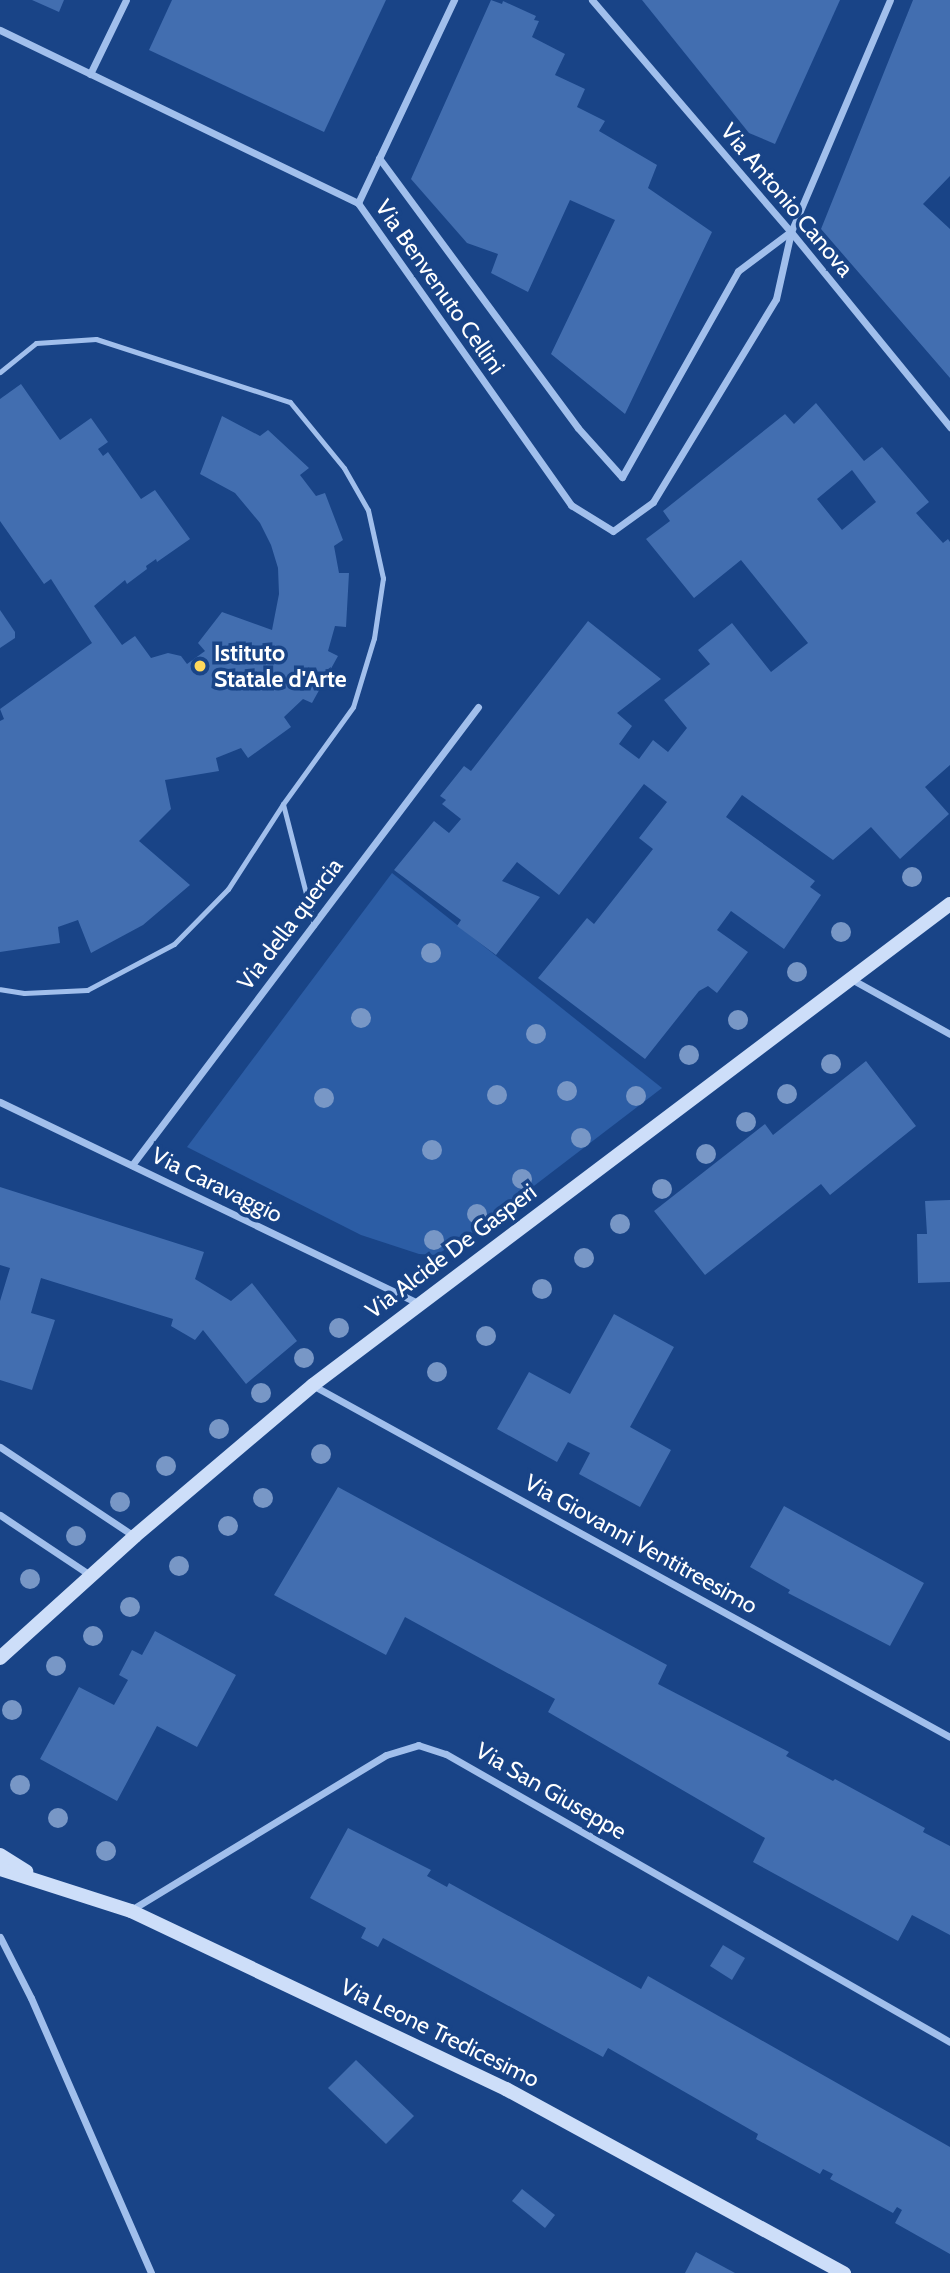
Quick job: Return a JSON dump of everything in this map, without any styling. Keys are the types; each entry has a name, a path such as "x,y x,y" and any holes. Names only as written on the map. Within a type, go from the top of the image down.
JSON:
{"street":[{"path":"90,74 126,0"},
{"path":"358,203 454,0"},
{"name":"Via Antonio Canova","path":"592,0 791,232 950,427"},
{"path":"379,159 578,428 622,477 738,271 791,232 890,0"},
{"name":"Via Benvenuto Cellini","path":"0,30 358,203 571,505 613,531 653,502 776,299 791,232"},
{"name":"Via della quercia","path":"132,1165 478,707"},
{"name":"Via Alcide De Gasperi","path":"0,1658 90,1575 313,1385 853,980 950,904"},
{"path":"853,980 950,1034"},
{"name":"Via Caravaggio","path":"0,1102 418,1304"},
{"name":"Via Giovanni Ventitreesimo","path":"313,1385 950,1737"},
{"path":"0,1447 135,1536"},
{"path":"0,1515 90,1575"},
{"name":"Via San Giuseppe","path":"131,1911 375,1761 418,1745 446,1754 950,2042"},
{"path":"0,1855 51,1885"},
{"name":"Via Leone Tredicesimo","path":"0,1868 131,1911 506,2089 844,2273"},
{"path":"0,1937 31,1998 151,2273"}],"lane":[{"path":"0,372 36,343 96,339 134,349 290,402 344,468 368,510 383,578 374,638 352,706 283,803 228,889 174,944 87,990 24,993 0,989"},
{"path":"283,803 314,925"}],"shaded area":[{"path":"392,873 662,1088 471,1234 436,1255 419,1254 361,1235 187,1147"}],"building":[{"path":"32,0 64,0 59,12"},
{"path":"172,0 386,0 324,132 149,50"},
{"path":"491,0 502,4 503,1 536,16 534,20 539,21 532,37 565,54 555,75 585,89 577,107 605,121 599,131 657,165 648,188 712,232 625,414 551,354 615,220 570,200 528,292 491,273 498,254 467,243 411,179"},
{"path":"642,0 840,0 775,144 749,133"},
{"path":"913,0 950,0 950,176 923,204 950,229 950,378 821,229"},
{"path":"21,384 60,440 91,418 108,442 98,449 103,456 108,452 141,499 155,490 190,539 157,562 156,559 146,566 147,569 127,584 125,580 94,606 122,645 135,636 151,658 168,653 181,656 187,664 205,651 198,643 222,612 272,630 279,594 278,568 271,545 260,523 235,493 200,474 222,416 260,436 268,430 309,468 300,475 316,496 325,493 343,540 334,546 339,573 349,573 346,627 335,626 328,651 338,656 312,703 303,699 284,717 291,727 248,758 241,748 216,758 219,771 165,780 171,809 139,841 190,885 143,925 91,953 78,920 58,927 60,943 0,952 0,721 4,719 0,709 92,643 51,579 44,584 0,521 0,399"},
{"path":"816,403 864,461 882,447 929,502 916,513 943,543 948,539 950,542 950,765 925,787 949,814 900,859 871,827 833,860 742,795 726,817 815,881 810,887 821,895 784,949 731,911 717,930 748,952 717,993 708,986 699,991 645,1059 538,978 587,918 594,924 653,849 639,838 667,802 644,784 559,895 517,862 502,881 540,897 496,955 457,926 461,920 394,870 434,821 449,833 461,819 442,804 446,800 440,796 464,766 471,771 588,621 661,679 617,713 632,726 619,744 639,759 653,740 668,752 687,728 664,700 710,664 698,650 732,623 771,672 808,643 741,560 694,598 646,539 670,521 663,511 785,414 794,424","holes":["852,470 876,502 842,530 817,499"]},
{"path":"0,610 15,632 15,638 0,648"},
{"path":"866,1061 916,1126 830,1195 821,1184 705,1275 654,1211 765,1124 773,1135"},
{"path":"0,1187 204,1252 195,1279 231,1301 252,1283 297,1341 246,1384 203,1330 195,1340 171,1326 173,1319 41,1278 31,1313 55,1320 32,1390 0,1380 0,1301 10,1268 0,1265"},
{"path":"950,1200 950,1282 918,1283 917,1234 927,1234 925,1201"},
{"path":"614,1314 674,1347 630,1427 671,1450 640,1507 579,1474 590,1453 568,1442 557,1462 497,1429 529,1372 570,1394"},
{"path":"338,1487 667,1665 658,1684 789,1752 786,1756 833,1781 835,1779 925,1828 923,1832 950,1846 950,1935 912,1915 898,1941 753,1862 765,1838 548,1712 555,1699 405,1617 386,1655 274,1595"},
{"path":"784,1506 924,1583 890,1646 788,1593 790,1590 750,1567"},
{"path":"155,1631 236,1675 197,1747 157,1726 117,1801 40,1759 79,1687 114,1705 128,1680 119,1675 132,1650 142,1655"},
{"path":"348,1828 431,1870 427,1876 447,1887 449,1883 641,1989 648,1976 950,2147 950,2254 895,2223 902,2210 897,2207 893,2213 830,2179 833,2174 823,2169 820,2174 756,2139 758,2134 608,2048 603,2057 383,1938 378,1947 361,1938 366,1928 310,1898"},
{"path":"723,1945 745,1958 732,1980 710,1966"},
{"path":"356,2060 414,2116 386,2144 328,2088"},
{"path":"522,2189 555,2215 545,2228 512,2201"},
{"path":"696,2252 735,2273 685,2273"}],"place":[{"name":"Istituto Statale d'Arte","path":"200,666"}]}
